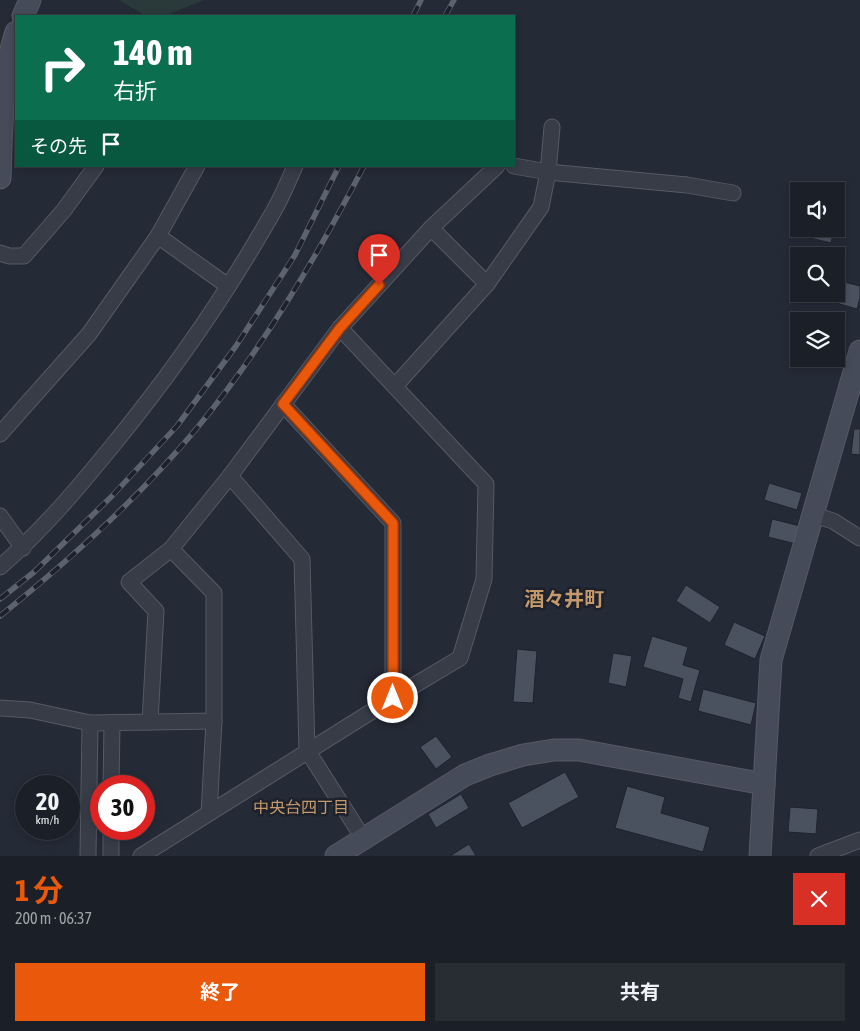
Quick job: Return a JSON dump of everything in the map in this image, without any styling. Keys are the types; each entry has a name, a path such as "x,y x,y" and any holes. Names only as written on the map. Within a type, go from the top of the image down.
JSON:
{"street":[{"path":"23,15 30,0"},
{"path":"0,178 3,107 9,60 15,36"},
{"path":"395,386 487,284 541,207 548,172 552,127"},
{"path":"515,166 548,172 687,184 733,193"},
{"path":"0,254 24,256 64,210 95,167"},
{"path":"0,434 89,334 158,236 196,167"},
{"path":"0,567 23,548 87,477 153,396 228,286 273,213 295,167"},
{"path":"150,722 156,611 129,582 171,549 230,476 340,328 431,228 496,167"},
{"path":"431,228 487,284"},
{"path":"158,236 228,286"},
{"path":"141,856 308,750 460,658 484,579 486,484 340,328"},
{"path":"760,856 771,660 860,350"},
{"path":"283,404 393,523 393,698"},
{"path":"230,476 302,559 308,750 363,838"},
{"path":"814,515 833,522 860,538"},
{"path":"0,516 23,548"},
{"path":"171,549 214,593 214,721 209,813"},
{"path":"0,708 30,710 90,723 214,721"},
{"path":"88,856 90,723"},
{"path":"111,775 112,723"},
{"path":"336,856 465,775 523,755 554,750 579,750 764,784"},
{"path":"111,840 111,856"},
{"path":"818,856 860,840"}],"shaded area":[{"path":"119,0 204,0 166,15 144,15"}],"building":[{"path":"810,237 832,237 831,243"},
{"path":"845,282 860,286 860,298 857,309 833,302 845,302"},
{"path":"854,429 860,429 860,455 851,454"},
{"path":"769,483 802,493 797,510 764,500"},
{"path":"772,519 800,526 796,544 768,537"},
{"path":"686,585 720,607 710,623 676,601"},
{"path":"734,622 765,636 755,659 724,645"},
{"path":"652,636 688,647 683,665 700,670 691,702 678,698 683,679 643,667"},
{"path":"517,649 537,651 533,703 513,702"},
{"path":"613,653 632,656 626,687 608,683"},
{"path":"703,689 756,703 751,725 698,711"},
{"path":"436,736 452,757 436,769 420,747"},
{"path":"565,772 579,797 522,828 508,803"},
{"path":"627,786 665,797 661,813 710,827 703,852 615,828"},
{"path":"461,794 469,808 436,828 428,814"},
{"path":"790,807 818,809 816,834 788,832"},
{"path":"469,844 476,856 450,856"}],"railway":[{"path":"414,15 421,0"},
{"path":"446,15 454,0"},
{"path":"0,599 34,572 112,496 177,426 236,346 295,255 339,167"},
{"path":"0,616 103,527 152,479 197,428 244,366 287,302 363,167"}],"district":[{"name":"酒々井町","path":"564,599"},
{"name":"中央台四丁目","path":"301,807"}],"route":[{"path":"379,285 340,328 283,404 393,523 393,698"}]}
